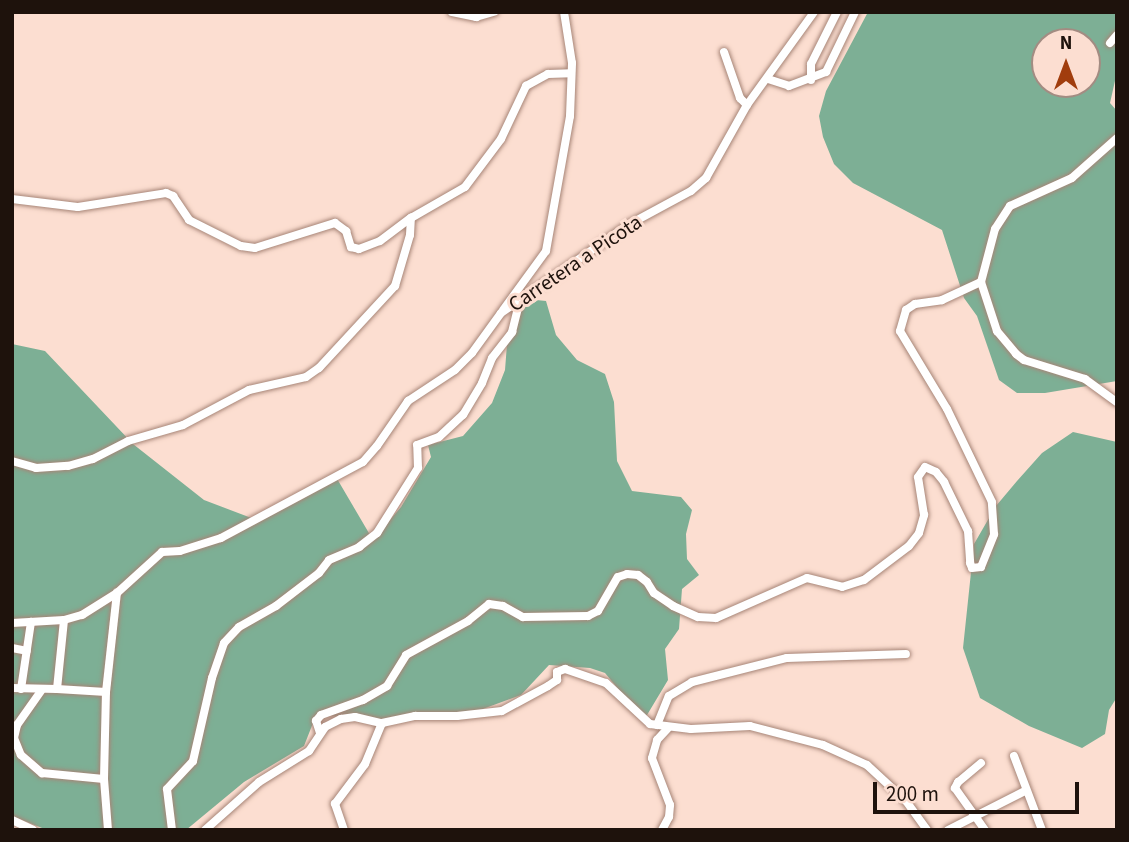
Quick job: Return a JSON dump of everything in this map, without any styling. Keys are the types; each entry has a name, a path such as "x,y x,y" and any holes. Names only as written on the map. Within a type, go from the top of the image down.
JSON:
{"street":[{"path":"452,12 476,17 495,12"},
{"path":"501,313 546,251 570,116 571,73 564,12"},
{"name":"Carretera a Picota","path":"12,623 64,620 82,615 117,593 162,552 180,551 221,538 353,469 377,446 408,401 455,370 501,313 628,225 691,191 706,177 747,105 814,12"},
{"path":"811,80 811,64 837,12"},
{"path":"768,79 789,86 811,80 826,72 855,12"},
{"path":"1110,43 1117,34"},
{"path":"724,52 740,98 747,105"},
{"path":"12,198 78,207 166,193 173,196 189,220 246,248 335,223 346,231 351,247 359,249 380,242 411,218 465,187 500,139 526,86 548,74 571,73"},
{"path":"1117,138 1072,178 1010,206 996,229 981,282 997,331 1016,354 1024,360 1085,379 1117,402"},
{"path":"12,461 36,468 68,466 93,459 128,441 183,425 249,390 306,377 319,368 395,286 410,236 411,218"},
{"path":"320,733 316,721 321,715 363,700 387,686 405,654 468,621 489,604 503,606 523,617 593,615 607,598 618,577 627,574 638,575 654,593 673,606 698,617 716,618 807,578 842,587 864,580 909,547 919,533 924,515 918,477 925,467 936,472 944,482 968,531 972,568 981,568 995,534 992,502 947,409 906,346 900,331 906,310 915,304 942,300 981,282"},
{"path":"172,830 167,789 193,761 212,678 224,643 239,627 276,606 319,573 329,560 359,547 377,533 418,468 417,445 439,438 463,415 482,383 492,358 512,332 520,300"},
{"path":"108,830 104,779 106,692 117,593"},
{"path":"57,689 64,620"},
{"path":"31,622 17,689 106,692"},
{"path":"12,648 27,651"},
{"path":"657,725 669,695 692,682 750,665 787,658 906,654"},
{"path":"205,830 260,782 309,751 320,733 341,719 355,717 382,723 415,716 457,716 502,711 548,686 556,680 557,672 565,669 606,683 641,716 657,725 750,726 823,745 867,765 906,801 927,830"},
{"path":"41,691 17,725 15,738 21,754 42,773 104,779"},
{"path":"344,830 335,804 365,764 382,723"},
{"path":"662,830 669,817 670,806 652,758 657,740 668,727"},
{"path":"1014,756 1042,830"},
{"path":"981,762 955,785 958,796 975,814 985,830"},
{"path":"948,830 1025,790"},
{"path":"12,820 33,830"}],"green space":[{"path":"868,12 1117,12 1117,72 1110,103 1117,111 1117,381 1045,393 1017,393 999,380 977,316 964,298 942,230 853,183 834,164 823,137 819,116 826,91"},
{"path":"529,294 536,300 546,301 556,335 577,360 605,374 614,402 617,461 632,491 681,497 692,510 686,534 687,559 699,575 682,589 679,629 665,649 668,680 644,720 605,673 590,668 549,665 521,695 480,710 376,722 329,715 313,723 304,746 244,782 186,830 47,830 12,816 12,344 45,351 133,444 204,500 254,519 336,477 373,540 401,507 431,457 428,445 463,436 492,403 505,370 507,344 520,300"},
{"path":"1073,432 1117,442 1117,697 1109,710 1105,734 1082,748 1029,726 980,698 963,648 974,544 996,506 1017,481 1042,453"}]}
